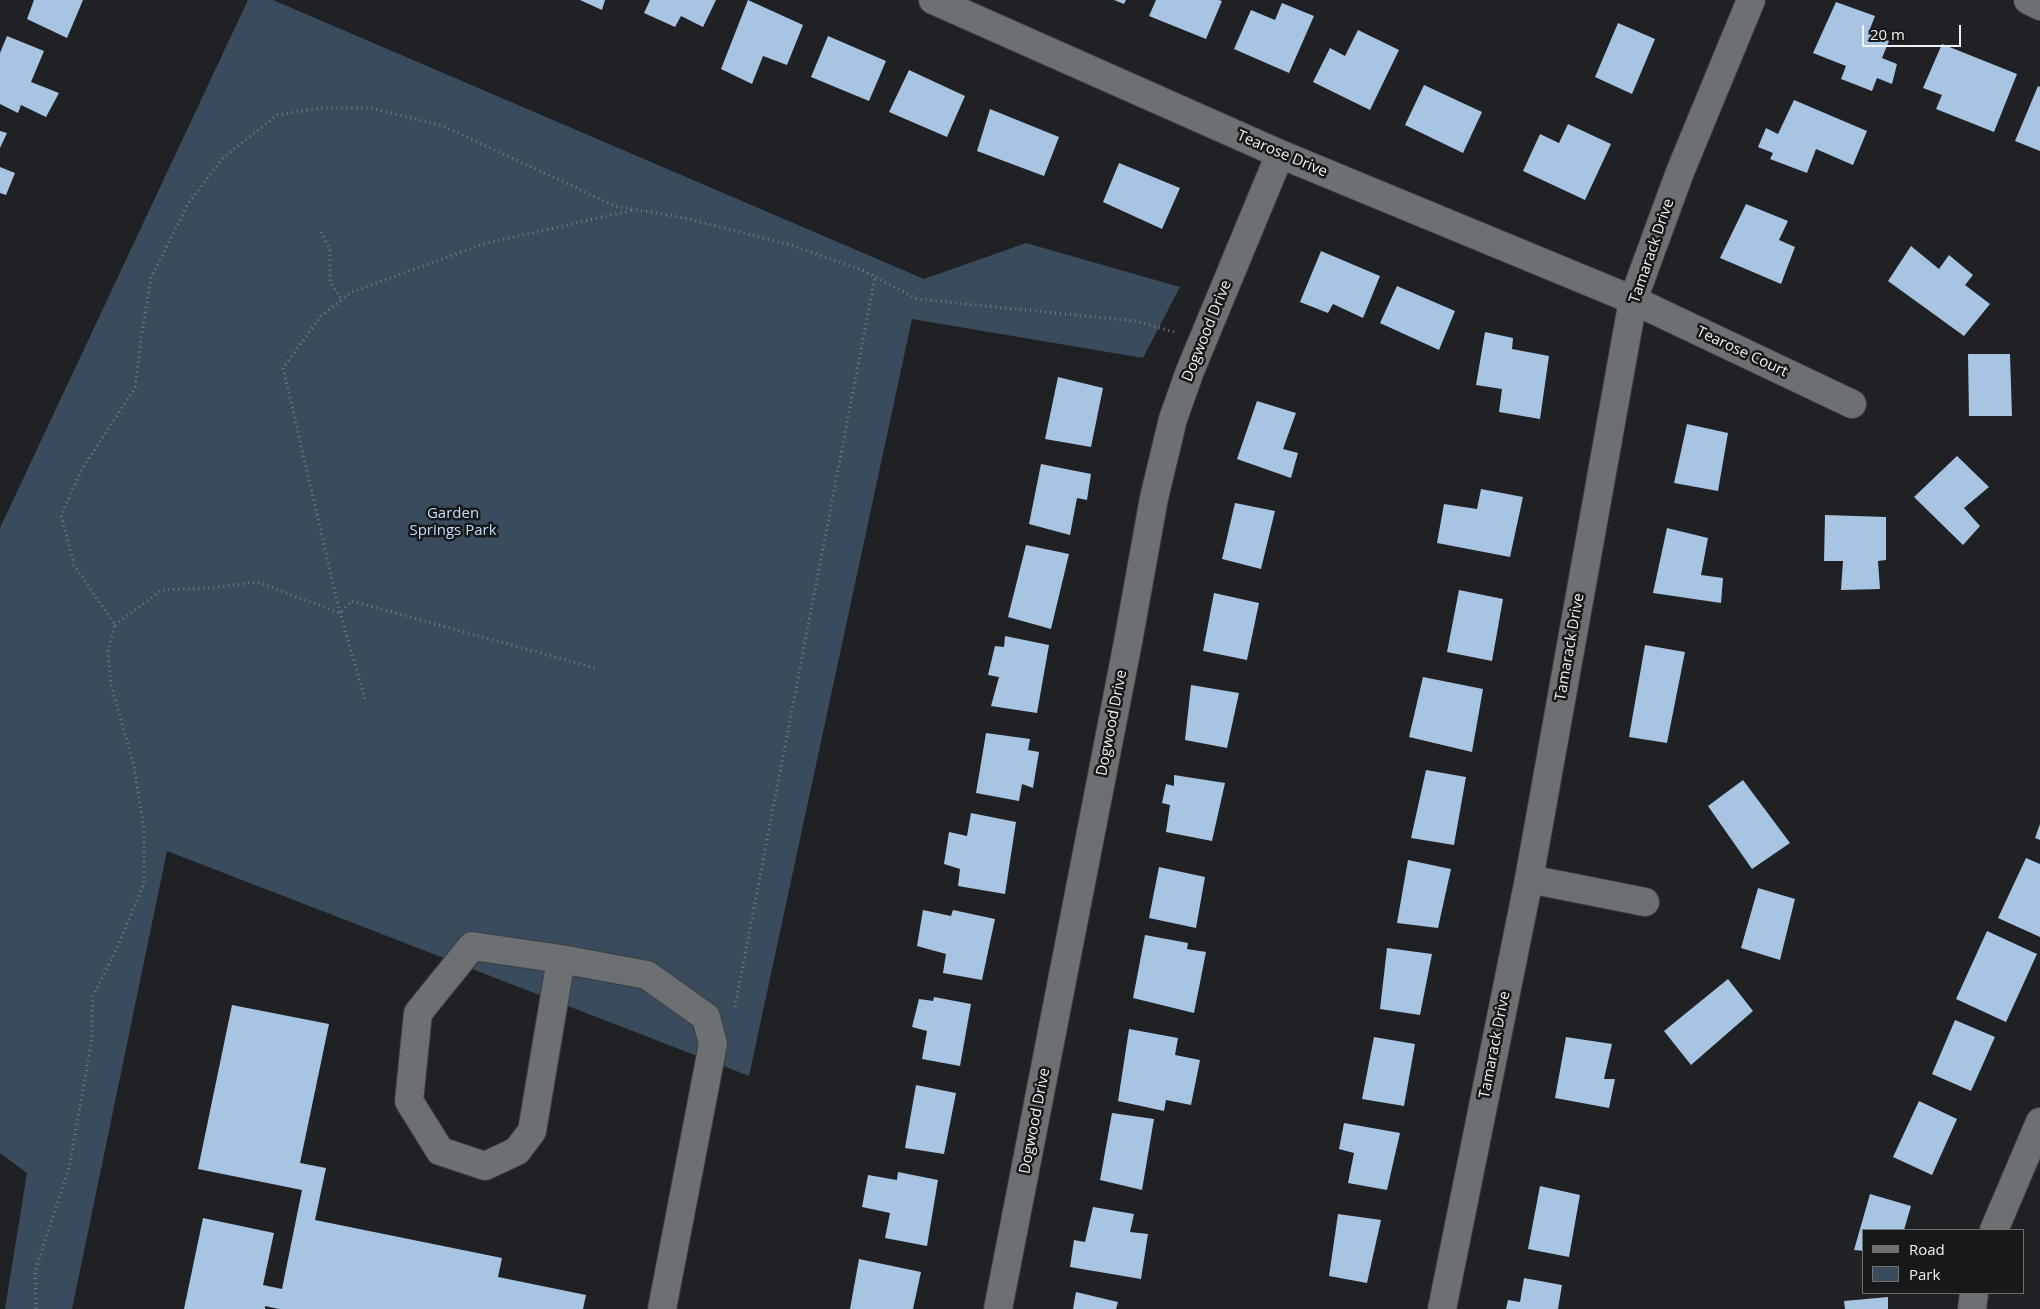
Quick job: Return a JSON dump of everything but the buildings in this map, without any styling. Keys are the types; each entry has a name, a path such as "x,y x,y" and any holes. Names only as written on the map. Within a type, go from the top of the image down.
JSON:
{"street":[{"name":"Tearose Drive","path":"933,0 1280,154 1633,300"},
{"name":"Tamarack Drive","path":"1442,1309 1529,879 1633,300 1680,172 1751,0"},
{"path":"2028,0 2040,6"},
{"name":"Dogwood Drive","path":"998,1309 1128,642 1154,498 1173,419 1203,340 1280,154"},
{"name":"Tearose Court","path":"1633,300 1852,404"},
{"path":"1529,879 1646,902"},
{"path":"561,959 532,1131 517,1151 485,1166 440,1151 409,1101 418,1013 472,946 561,959 647,975 706,1017 713,1044 662,1309"},
{"path":"1994,1229 2040,1122"},
{"path":"1972,1309 1974,1294"}],"path":[{"path":"115,625 74,566 61,516 82,469 135,388 141,339 152,278 188,204 223,158 277,115 320,108 371,108 443,126 615,206 685,218 790,245 862,270 917,299 1135,321 1203,340"},
{"path":"365,699 340,613 283,368 321,316 352,292 483,244 600,220 637,210"},
{"path":"321,232 330,249 330,282 342,300"},
{"path":"713,1044 731,1026 875,277"},
{"path":"36,1309 35,1272 69,1168 91,1045 93,996 118,946 144,883 144,829 134,766 111,685 108,650 115,625 162,590 210,588 256,582 340,613"},
{"path":"340,613 352,601 595,668"}],"green space":[{"name":"Garden Springs Park","path":"248,0 273,0 924,279 1026,243 1180,287 1143,358 912,319 749,1076 167,851 72,1309 5,1309 27,1173 0,1153 0,528"}]}
